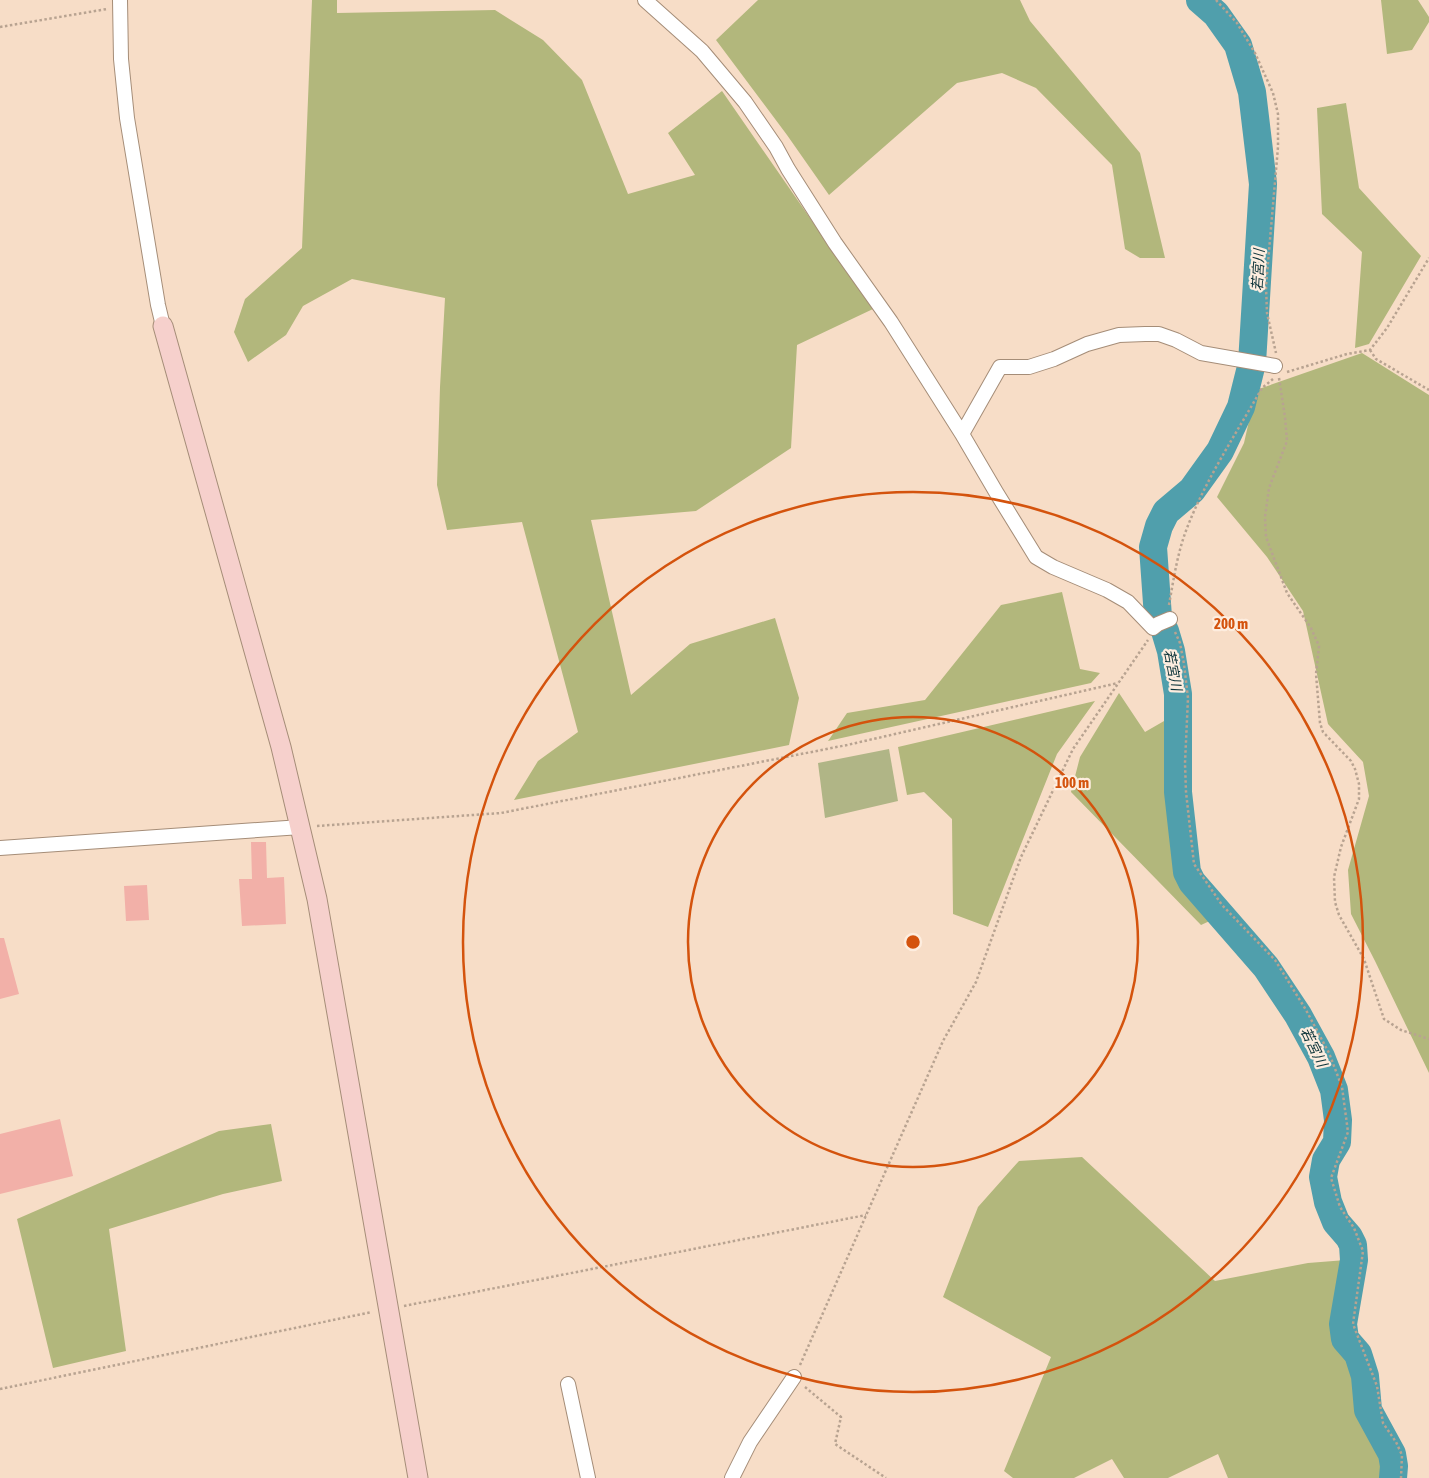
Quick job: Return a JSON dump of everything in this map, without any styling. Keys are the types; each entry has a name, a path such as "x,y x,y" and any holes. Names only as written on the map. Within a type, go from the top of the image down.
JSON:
{"street":[{"path":"645,0 702,51 745,102 776,146 788,169 835,243 890,322 962,434 1036,557 1053,567 1107,590 1128,602 1153,628 1170,619"},
{"path":"120,3 121,59 127,118 158,305 281,748 317,899 418,1478"},
{"path":"962,434 1000,367 1029,367 1054,359 1086,344 1118,335 1159,334 1176,340 1201,353 1254,361 1276,370"},
{"path":"0,848 301,827"},
{"path":"732,1478 750,1442 794,1377"},
{"path":"568,1384 588,1478"}],"path":[{"path":"1216,0 1237,23 1255,53 1273,93 1278,114 1278,147 1266,286 1267,313 1276,352 1276,370 1285,416 1287,441 1269,488 1265,517 1266,537 1287,593 1311,628 1319,646 1316,674 1320,723 1323,732 1351,761 1359,784 1359,799 1341,847 1334,877 1335,902 1339,914 1364,959 1384,1019 1401,1030 1429,1039"},
{"path":"0,28 120,3"},
{"path":"1401,1478 1402,1455 1383,1423 1376,1386 1353,1324 1363,1251 1354,1228 1340,1207 1330,1178 1348,1132 1342,1087 1329,1053 1306,1010 1275,960 1222,905 1194,864 1186,782 1188,698 1180,643 1170,619 1169,608 1179,553 1192,516 1202,493 1262,388 1276,370 1370,350 1387,328 1429,258"},
{"path":"1370,350 1376,360 1429,390"},
{"path":"886,1478 835,1444 841,1417 794,1377 943,1041 976,982 1025,849 1073,749 1146,644 1153,628"},
{"path":"301,827 502,813 847,745 1118,683"},
{"path":"0,1389 389,1308 866,1215"}],"green space":[{"path":"312,0 337,0 337,13 495,10 543,40 582,80 628,194 695,175 668,133 722,91 873,309 797,345 791,448 696,511 591,520 631,695 690,644 775,618 799,698 789,745 514,800 538,761 578,732 522,522 447,530 437,485 445,298 352,279 303,306 286,335 248,362 234,332 245,299 302,248"},
{"path":"758,0 1020,0 1030,21 1140,153 1165,258 1140,258 1125,249 1112,165 1036,88 1002,73 957,83 829,195 716,40"},
{"path":"1381,0 1418,0 1429,17 1429,22 1412,50 1387,54"},
{"path":"1346,103 1359,188 1421,256 1369,344 1355,348 1362,252 1322,214 1317,108"},
{"path":"1362,353 1429,395 1429,1073 1351,914 1348,870 1369,796 1363,762 1328,724 1303,611 1267,557 1217,497 1244,443 1256,390"},
{"path":"1062,592 1080,669 1100,673 1091,683 828,741 847,713 925,700 1001,605"},
{"path":"1119,693 1145,732 1171,717 1174,857 1182,881 1214,919 1201,925 1071,792 1080,757"},
{"path":"1095,701 1057,754 988,927 953,914 952,819 924,792 907,795 898,747"},
{"path":"889,749 898,801 825,818 818,763"},
{"path":"271,1124 282,1181 223,1194 109,1229 126,1351 53,1368 17,1219 219,1131"},
{"path":"1082,1157 1215,1281 1308,1263 1346,1260 1337,1322 1339,1343 1350,1355 1358,1371 1362,1388 1363,1413 1388,1457 1385,1478 1228,1478 1218,1454 1168,1478 1124,1478 1112,1459 1074,1478 1013,1478 1004,1471 1051,1357 943,1297 978,1207 1019,1161"}],"building":[{"path":"251,842 266,842 267,878 284,877 286,924 242,926 239,879 252,879"},
{"path":"147,885 149,920 126,921 124,886"},
{"path":"0,938 4,938 19,994 0,999"},
{"path":"60,1119 73,1176 0,1194 0,1134"}],"waterway":[{"name":"若宮川","path":"1158,617 1153,547 1159,526 1166,512 1192,490 1220,451 1241,407 1252,363 1263,184 1252,92 1238,45 1216,14 1200,0"},
{"name":"若宮川","path":"1165,631 1171,651 1178,694 1178,792 1187,872 1192,882 1266,967 1298,1015 1321,1057 1334,1090 1338,1120 1337,1142 1326,1160 1323,1177 1328,1202 1336,1222 1349,1237 1353,1245 1354,1260 1343,1324 1345,1339 1358,1354 1365,1376 1368,1410 1392,1454 1393,1478"}]}
